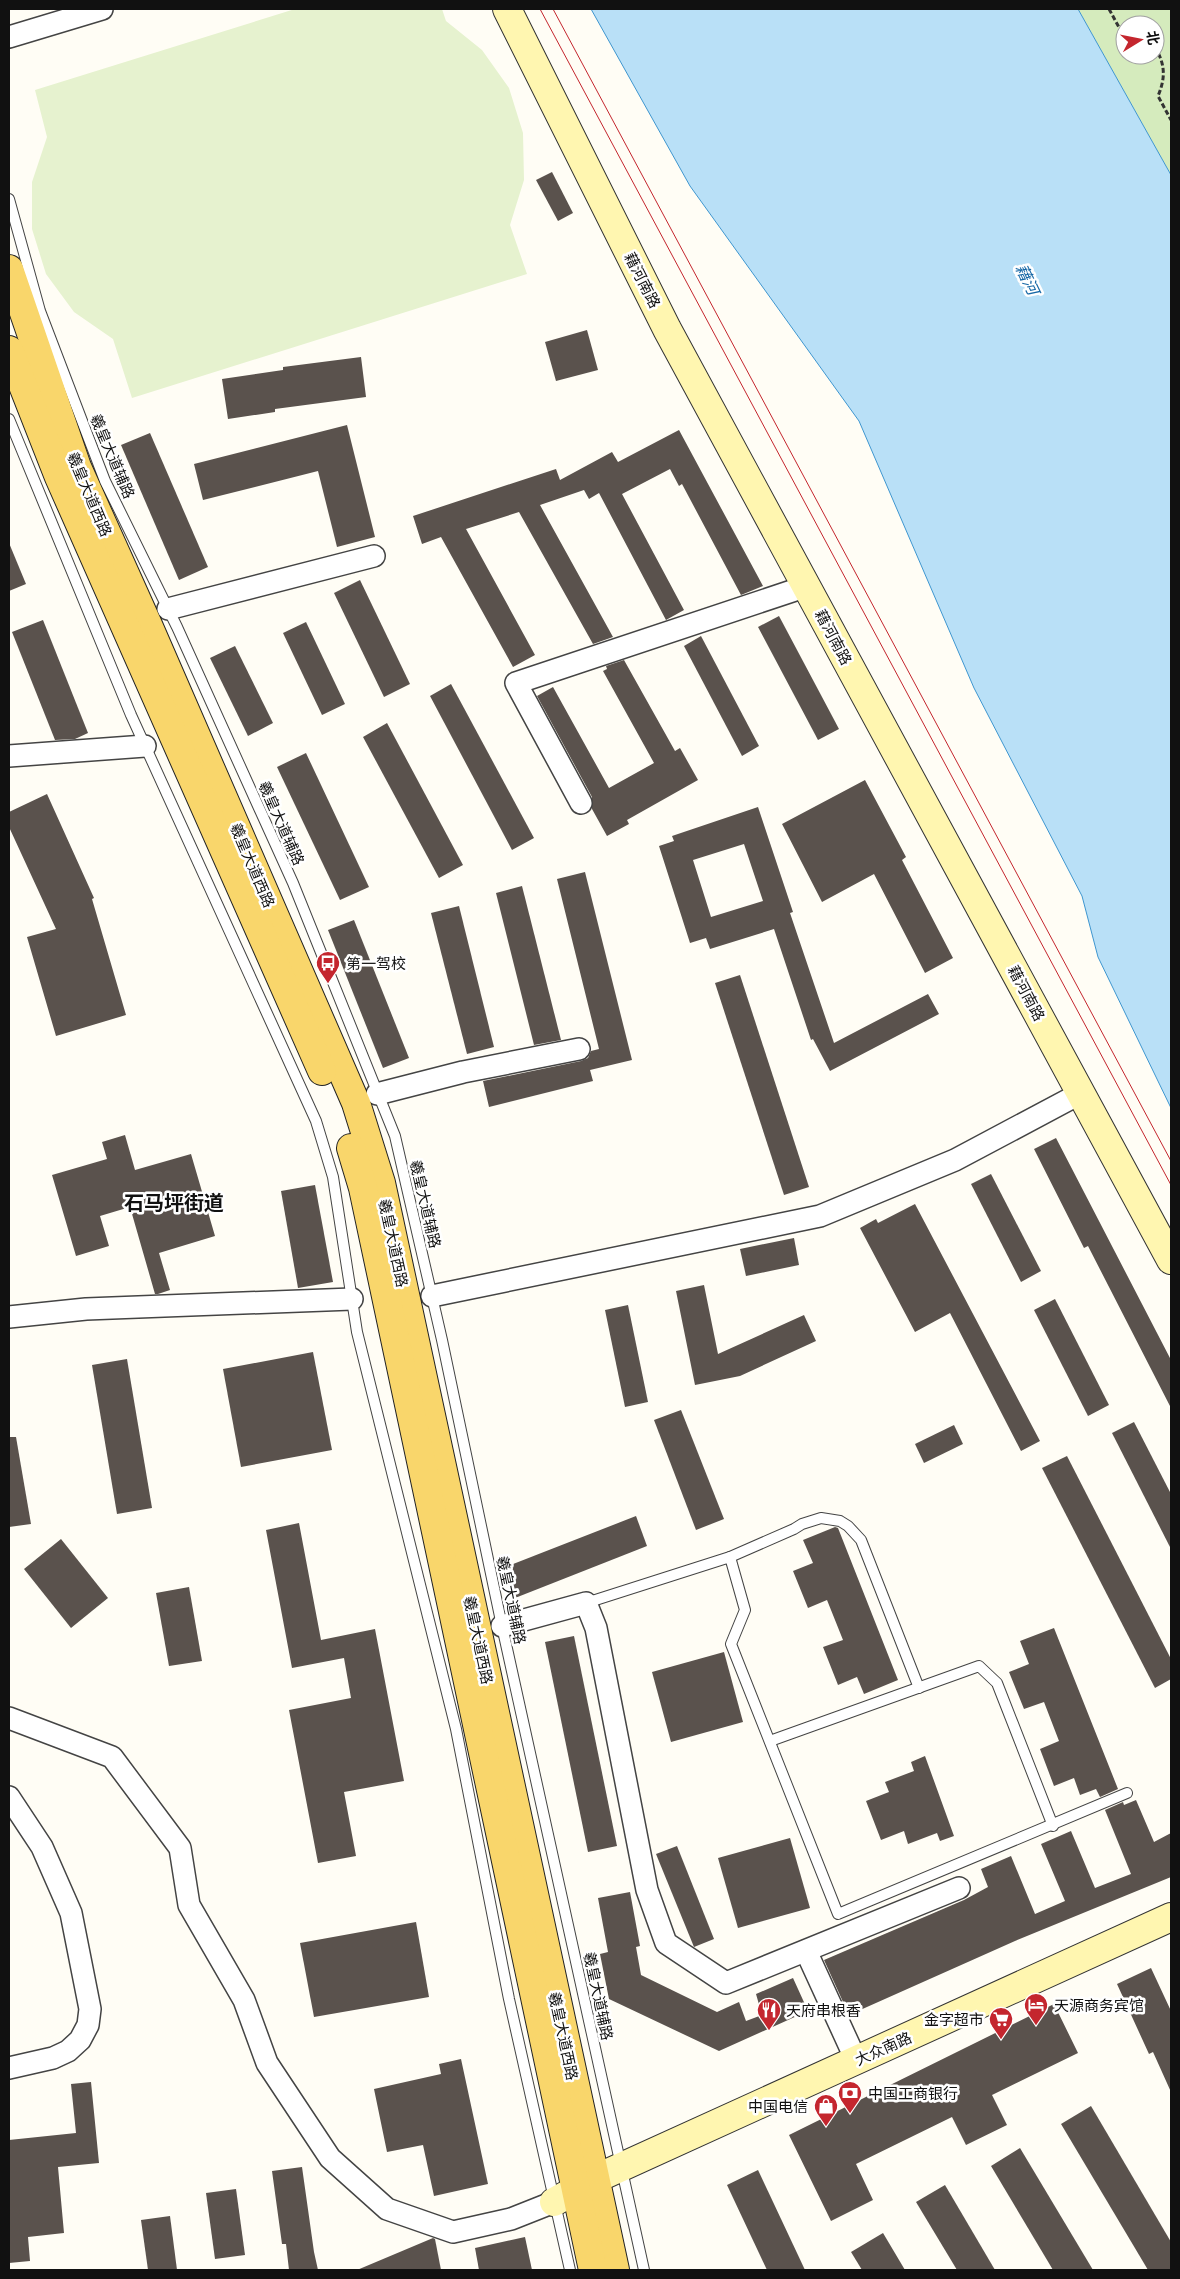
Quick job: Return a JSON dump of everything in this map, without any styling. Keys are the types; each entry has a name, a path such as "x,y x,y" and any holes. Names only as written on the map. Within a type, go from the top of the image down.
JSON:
{"main road":[{"name":"藉河南路","path":"507,9 667,329 1171,1260"},
{"name":"羲皇大道西路","path":"9,268 77,467 148,625 356,1103 381,1183 575,2190 615,2270"},
{"name":"羲皇大道西路","path":"9,350 66,495 339,1110 365,1198 593,2270"},
{"name":"大众南路","path":"575,2190 621,2167 1171,1917"}],"street":[{"path":"9,37 102,9"},
{"path":"168,609 374,556"},
{"path":"582,803 516,683 807,586"},
{"path":"9,756 145,746"},
{"path":"377,1094 463,1072 579,1049"},
{"path":"432,1296 820,1216 955,1160 1081,1093"},
{"path":"9,1317 86,1309 352,1299"},
{"path":"502,1626 586,1603 596,1628 648,1890 666,1944 726,1983 959,1888"},
{"path":"9,1718 112,1758 180,1848 188,1905 244,2000 267,2063 330,2158 387,2209 453,2232 511,2218 575,2190"},
{"path":"9,1797 42,1847 71,1913 90,2009 88,2025 80,2040 68,2052 53,2058 9,2068"},
{"path":"806,1951 856,2060"}],"lane":[{"name":"羲皇大道辅路","path":"9,199 40,311 105,481 168,609 293,883 395,1136 432,1296 502,1626 644,2270"},
{"path":"9,418 145,746 316,1121 333,1177 357,1332 456,1729 509,1999 575,2190 570,2270"},
{"path":"586,1603 730,1557 811,1520 830,1519 848,1526 861,1540 919,1688"},
{"path":"730,1557 745,1610 731,1644 838,1914 1128,1793"},
{"path":"770,1741 979,1666 997,1683 1053,1825"}],"path":[{"path":"1109,9 1115,20"},
{"path":"1164,65 1165,71 1163,84 1158,96 1171,120"}],"green space":[{"path":"295,9 442,9 446,21 482,50 509,88 523,133 524,180 510,225 527,274 132,398 113,339 74,312 46,274 32,229 32,182 47,137 35,90"},
{"path":"1078,9 1171,9 1171,175"}],"water":[{"name":"藉河","path":"591,9 1078,9 1171,175 1171,1108 1098,957 1082,896 974,688 859,421 690,186"}],"building":[{"path":"552,172 573,213 558,221 536,180"},
{"path":"587,330 598,370 556,381 545,342"},
{"path":"361,357 366,397 275,409 275,412 228,419 222,379 283,370 283,367"},
{"path":"347,425 375,537 337,547 318,471 203,500 194,464"},
{"path":"679,430 763,586 741,595 682,484 679,486 670,469 622,494 684,610 666,620 599,493 589,499 584,490 540,505 613,637 593,644 519,512 466,529 535,655 513,667 441,537 422,544 413,516 556,469 560,480 612,452 618,462"},
{"path":"150,433 208,567 179,580 121,445"},
{"path":"9,543 26,584 9,591"},
{"path":"360,580 410,684 384,697 334,593"},
{"path":"779,616 839,729 818,740 758,627"},
{"path":"43,620 88,733 75,739 55,740 12,632"},
{"path":"306,622 345,704 322,715 283,633"},
{"path":"701,636 759,746 742,756 684,646"},
{"path":"235,646 273,723 248,736 210,658"},
{"path":"624,660 675,751 680,748 698,780 627,820 629,824 607,836 592,809 592,797 537,696 553,687 609,788 654,763 603,671 607,669 606,666"},
{"path":"451,684 534,838 512,850 430,696"},
{"path":"387,723 463,865 439,878 363,737"},
{"path":"306,753 369,887 340,900 277,767"},
{"path":"865,780 906,857 902,860 953,958 925,973 874,874 822,902 782,824"},
{"path":"47,794 94,898 92,899 126,1015 56,1036 27,937 56,929 9,827 9,812"},
{"path":"758,807 793,912 790,913 834,1043 928,994 939,1014 830,1071 813,1039 811,1040 774,929 710,949 706,938 690,943 659,846 674,841 672,836","holes":["744,844 763,901 711,917 693,860"]},
{"path":"585,872 632,1060 590,1070 593,1081 489,1107 483,1081 581,1061 588,1058 591,1051 599,1049 557,879"},
{"path":"522,886 561,1040 534,1045 496,893"},
{"path":"459,906 494,1047 467,1054 431,913"},
{"path":"354,920 409,1058 383,1068 328,930"},
{"path":"740,975 809,1187 784,1195 715,983"},
{"path":"125,1135 135,1170 191,1154 215,1236 159,1253 170,1290 158,1294 155,1294 130,1207 100,1216 109,1246 76,1256 52,1175 107,1159 102,1142"},
{"path":"1056,1138 1171,1360 1171,1408 1088,1246 1084,1248 1034,1149"},
{"path":"991,1174 1041,1271 1021,1282 971,1184"},
{"path":"315,1185 333,1282 298,1288 281,1191"},
{"path":"915,1204 1040,1441 1021,1451 950,1313 915,1332 860,1228 876,1219 878,1223"},
{"path":"794,1238 799,1265 746,1276 740,1249"},
{"path":"704,1285 718,1354 804,1315 816,1341 740,1376 695,1385 676,1291"},
{"path":"1055,1299 1109,1405 1088,1416 1034,1310"},
{"path":"628,1305 648,1402 625,1407 605,1310"},
{"path":"313,1352 332,1450 241,1467 223,1369"},
{"path":"127,1359 152,1508 117,1514 92,1365"},
{"path":"681,1410 724,1519 696,1530 654,1420"},
{"path":"1134,1422 1171,1494 1171,1549 1112,1433"},
{"path":"954,1425 963,1444 924,1463 915,1444"},
{"path":"9,1437 16,1437 31,1524 9,1527"},
{"path":"1067,1456 1171,1659 1171,1679 1155,1688 1042,1468"},
{"path":"636,1516 647,1546 515,1598 503,1568"},
{"path":"299,1523 321,1640 375,1629 404,1781 344,1792 356,1856 318,1863 289,1710 351,1698 344,1658 292,1668 266,1530"},
{"path":"835,1527 838,1528 898,1680 864,1694 857,1677 838,1685 823,1647 843,1640 827,1600 808,1608 793,1571 813,1563 803,1540"},
{"path":"61,1539 108,1598 71,1628 24,1569"},
{"path":"189,1587 202,1661 169,1666 156,1593"},
{"path":"1054,1628 1118,1789 1100,1797 1096,1789 1080,1795 1074,1778 1054,1786 1040,1749 1059,1741 1044,1702 1024,1709 1009,1672 1029,1664 1020,1641"},
{"path":"574,1636 617,1846 588,1852 545,1642"},
{"path":"724,1652 743,1722 671,1742 652,1672"},
{"path":"925,1756 954,1836 940,1841 937,1833 908,1844 904,1831 881,1840 866,1801 889,1792 885,1782 914,1771 911,1762"},
{"path":"1136,1800 1154,1842 1171,1833 1171,1877 1015,1941 849,2015 824,1960 964,1900 988,1887 981,1869 1011,1856 1035,1914 1065,1901 1041,1844 1071,1831 1095,1888 1131,1874 1105,1810 1123,1802 1124,1805"},
{"path":"790,1838 810,1908 738,1928 718,1858"},
{"path":"677,1846 714,1939 694,1947 656,1854"},
{"path":"630,1892 640,1946 636,1947 641,1975 717,2012 739,2002 746,2021 762,2015 756,1994 793,1978 808,2011 719,2051 609,1999 600,1954 608,1952 598,1898"},
{"path":"416,1922 429,1997 314,2017 300,1943"},
{"path":"1151,1968 1171,2011 1171,2092 1153,2052 1149,2054 1117,1984"},
{"path":"1054,2004 1078,2053 992,2095 1007,2125 966,2145 952,2117 856,2164 873,2200 831,2221 789,2135"},
{"path":"461,2059 488,2184 434,2196 423,2145 387,2152 374,2089 441,2074 439,2064"},
{"path":"91,2082 99,2163 58,2167 64,2233 28,2237 30,2261 9,2263 9,2140 76,2133 71,2084"},
{"path":"1091,2106 1171,2242 1171,2270 1148,2270 1061,2124"},
{"path":"1020,2148 1093,2270 1053,2270 991,2166"},
{"path":"302,2167 318,2270 289,2270 286,2244 282,2244 272,2171"},
{"path":"758,2170 805,2270 767,2270 727,2185"},
{"path":"945,2185 995,2270 957,2270 916,2202"},
{"path":"236,2189 245,2255 215,2259 206,2193"},
{"path":"170,2216 177,2270 148,2270 141,2220"},
{"path":"883,2233 905,2270 862,2270 851,2252"},
{"path":"525,2237 532,2270 479,2270 475,2248"},
{"path":"433,2238 435,2239 441,2270 357,2270"}],"tram line":[{"path":"540,9 1171,1185"},
{"path":"553,9 1171,1161"}],"place":[{"name":"第一驾校","path":"328,984"},
{"name":"天源商务宾馆","path":"1036,2026"},
{"name":"天府串根香","path":"769,2031"},
{"name":"金字超市","path":"1001,2040"},
{"name":"中国工商银行","path":"850,2114"},
{"name":"中国电信","path":"826,2127"}],"district":[{"name":"石马坪街道","path":"174,1201"}]}
